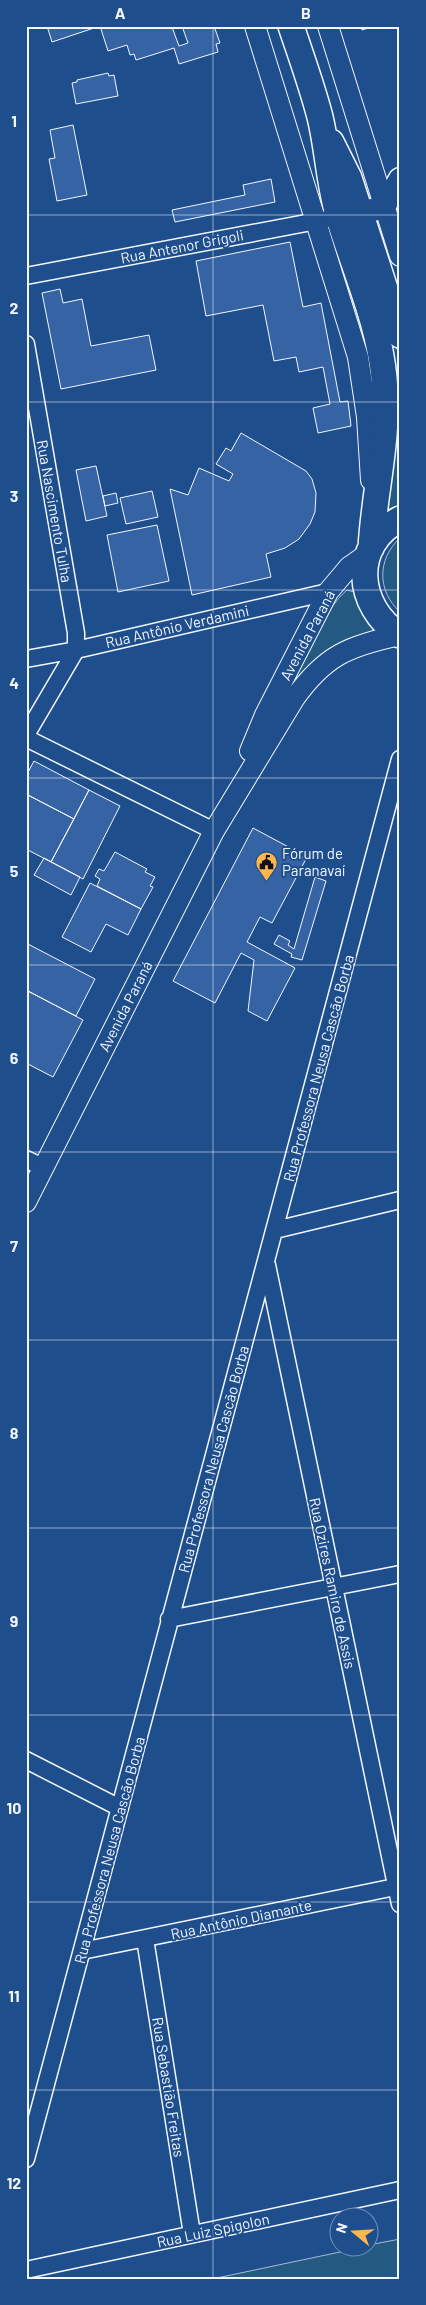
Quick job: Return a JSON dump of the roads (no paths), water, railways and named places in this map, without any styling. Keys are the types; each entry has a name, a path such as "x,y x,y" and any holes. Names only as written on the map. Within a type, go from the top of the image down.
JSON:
{"main road":[{"path":"291,26 320,117 349,178 350,214 380,344 384,379 385,443 373,513 370,551"},
{"path":"350,214 400,179"},
{"path":"350,214 400,335"},
{"path":"400,519 380,534 370,551 365,566 366,594 379,618 400,635"}],"street":[{"path":"255,26 350,214 400,256"},
{"path":"328,26 350,214"},
{"name":"Rua Antenor Grigoli","path":"26,276 350,214"},
{"name":"Rua Nascimento Tulha","path":"26,344 76,633 76,650"},
{"name":"Avenida Paraná","path":"225,810 265,715 328,592 349,568 370,551"},
{"name":"Rua Antônio Verdamini","path":"26,659 76,650 328,592"},
{"name":"Avenida Paraná","path":"26,1202 35,1164 214,830 308,679 324,664 341,653 360,644 400,635"},
{"path":"76,650 26,736 214,830"},
{"name":"Rua Professora Neusa Cascão Borba","path":"26,2159 400,759"},
{"path":"275,1230 400,1200"},
{"name":"Rua Ozires Ramiro de Assis","path":"266,1262 398,1887 400,1904"},
{"path":"169,1619 400,1574"},
{"path":"26,1760 120,1808"},
{"name":"Rua Antônio Diamante","path":"82,1951 398,1887"},
{"name":"Rua Sebastião Freitas","path":"145,1939 192,2234"},
{"name":"Rua Luiz Spigolon","path":"26,2270 400,2190"}],"place":[{"name":"Fórum de Paranavaí","path":"266,881"}]}
